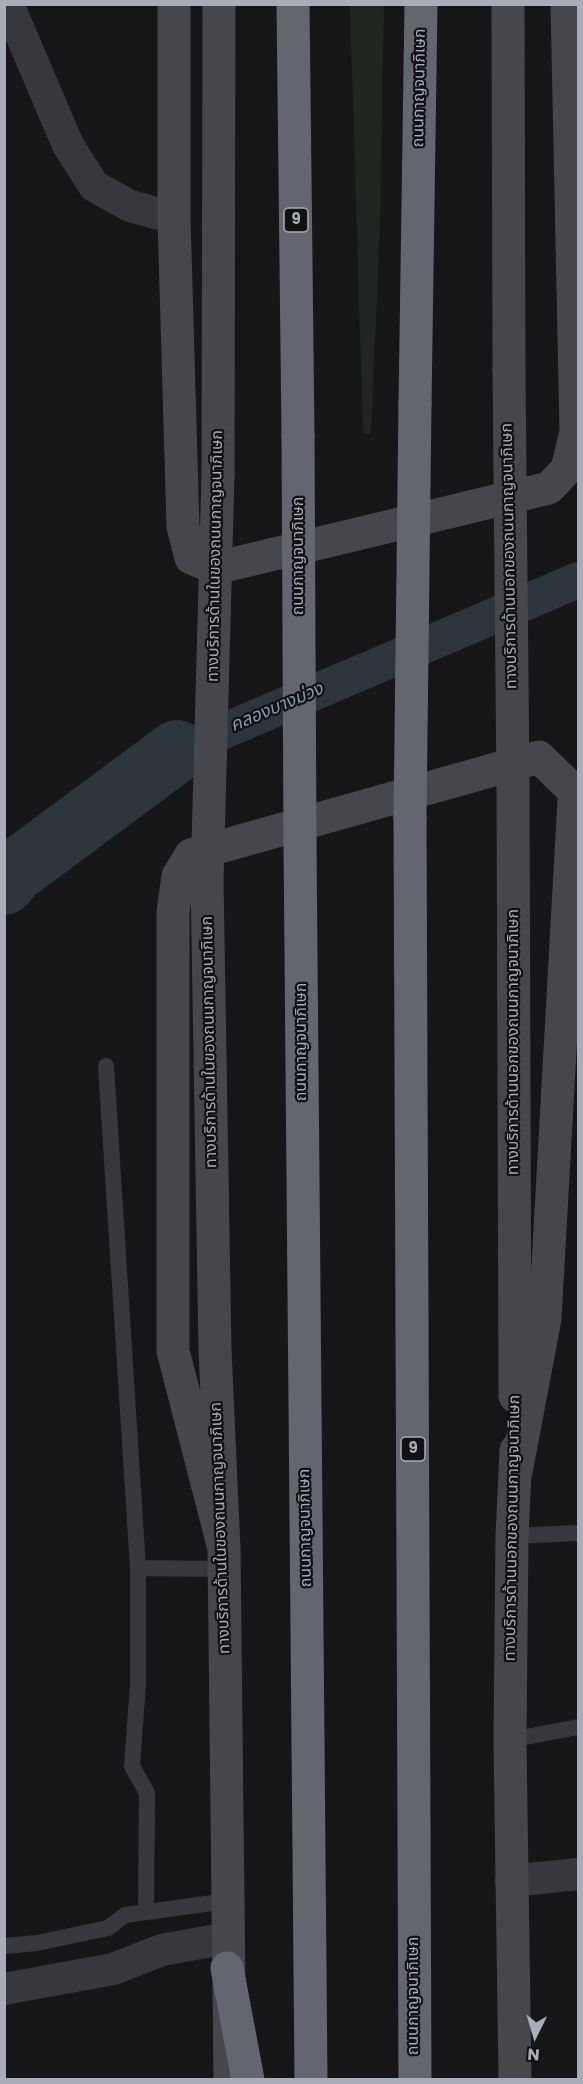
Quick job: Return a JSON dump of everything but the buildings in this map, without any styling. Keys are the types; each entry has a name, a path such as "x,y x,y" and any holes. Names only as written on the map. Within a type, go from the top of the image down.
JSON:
{"highway":[{"name":"ถนนกาญจนาภิเษก","path":"293,4 311,2079"},
{"name":"ถนนกาญจนาภิเษก","path":"415,2079 410,818 421,4"},
{"path":"227,1953 248,2079"}],"main road":[{"path":"174,4 174,218 183,527 191,558 216,568 549,488 567,469 576,432 567,4"},
{"name":"ทางบริการด้านในของถนนกาญจนาภิเษก","path":"219,4 218,474 207,880 215,1350 224,1559 230,2079"},
{"name":"ทางบริการด้านนอกของถนนกาญจนาภิเษก","path":"508,4 516,1472 512,1536 510,1740 515,2079"},
{"path":"224,1559 173,1351 173,912 178,876 191,855 539,757 577,794 573,812 545,1319 516,1472"}],"street":[{"path":"8,4 68,146 94,186 130,206 174,218"},
{"path":"511,1881 579,1874"},
{"path":"4,1989 113,1969 162,1950 227,1953"}],"lane":[{"path":"106,1066 138,1568 138,1684 132,1766 147,1793 146,1912"},
{"path":"512,1536 579,1533"},
{"path":"138,1568 224,1559"},
{"path":"510,1740 579,1727"},
{"path":"4,1946 37,1943 108,1928 125,1914 227,1901"}],"shaded area":[{"path":"350,5 384,5 380,226 371,433 363,434"}],"waterway":[{"name":"คลองบางม่วง","path":"177,751 578,580"},
{"name":"คลองบางม่วง","path":"4,884 14,872 177,751"}]}
